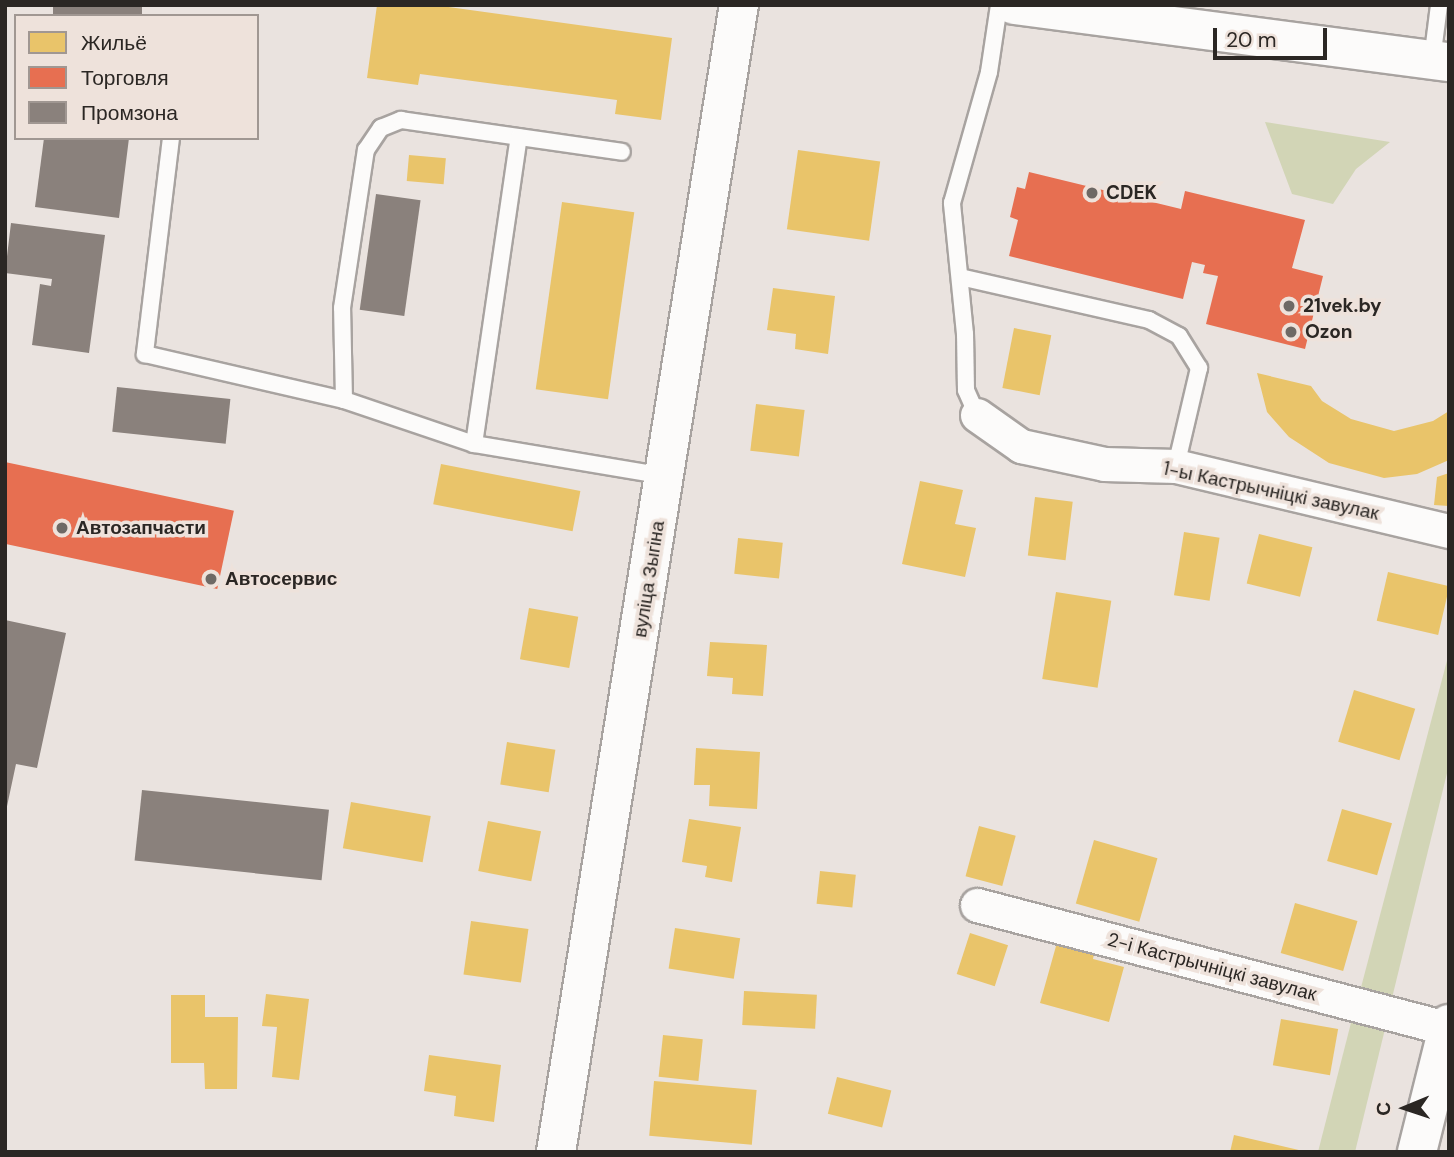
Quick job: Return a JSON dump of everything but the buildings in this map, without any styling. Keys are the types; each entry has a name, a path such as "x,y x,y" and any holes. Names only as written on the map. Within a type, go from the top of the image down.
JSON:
{"street":[{"name":"вуліца Зыгіна","path":"556,1152 739,5"},
{"path":"1014,5 1441,61"},
{"name":"1-ы Кастрычніцкі завулак","path":"977,415 1021,446 1104,464 1176,466 1449,531"},
{"name":"2-і Кастрычніцкі завулак","path":"977,905 1448,1026"},
{"path":"1417,1152 1448,1026"}],"lane":[{"path":"977,415 966,390 960,277 952,203 989,72 999,5"},
{"path":"1439,5 1441,61"},
{"path":"344,400 342,308 366,150 381,128 401,120 622,152"},
{"path":"474,444 519,137"},
{"path":"171,140 145,354 344,400 474,444 665,476"},
{"path":"960,277 1149,320 1179,336 1199,368 1176,466"}],"green space":[{"path":"1265,122 1390,142 1356,169 1333,204 1292,194"},
{"path":"1449,653 1449,765 1392,998 1359,995"},
{"path":"1353,1015 1385,1029 1355,1152 1318,1152"}],"place":[{"name":"CDEK","path":"1092,193"},
{"name":"21vek.by","path":"1289,306"},
{"name":"Ozon","path":"1291,332"},
{"name":"Автозапчасти","path":"62,528"},
{"name":"Автосервис","path":"211,579"}]}
